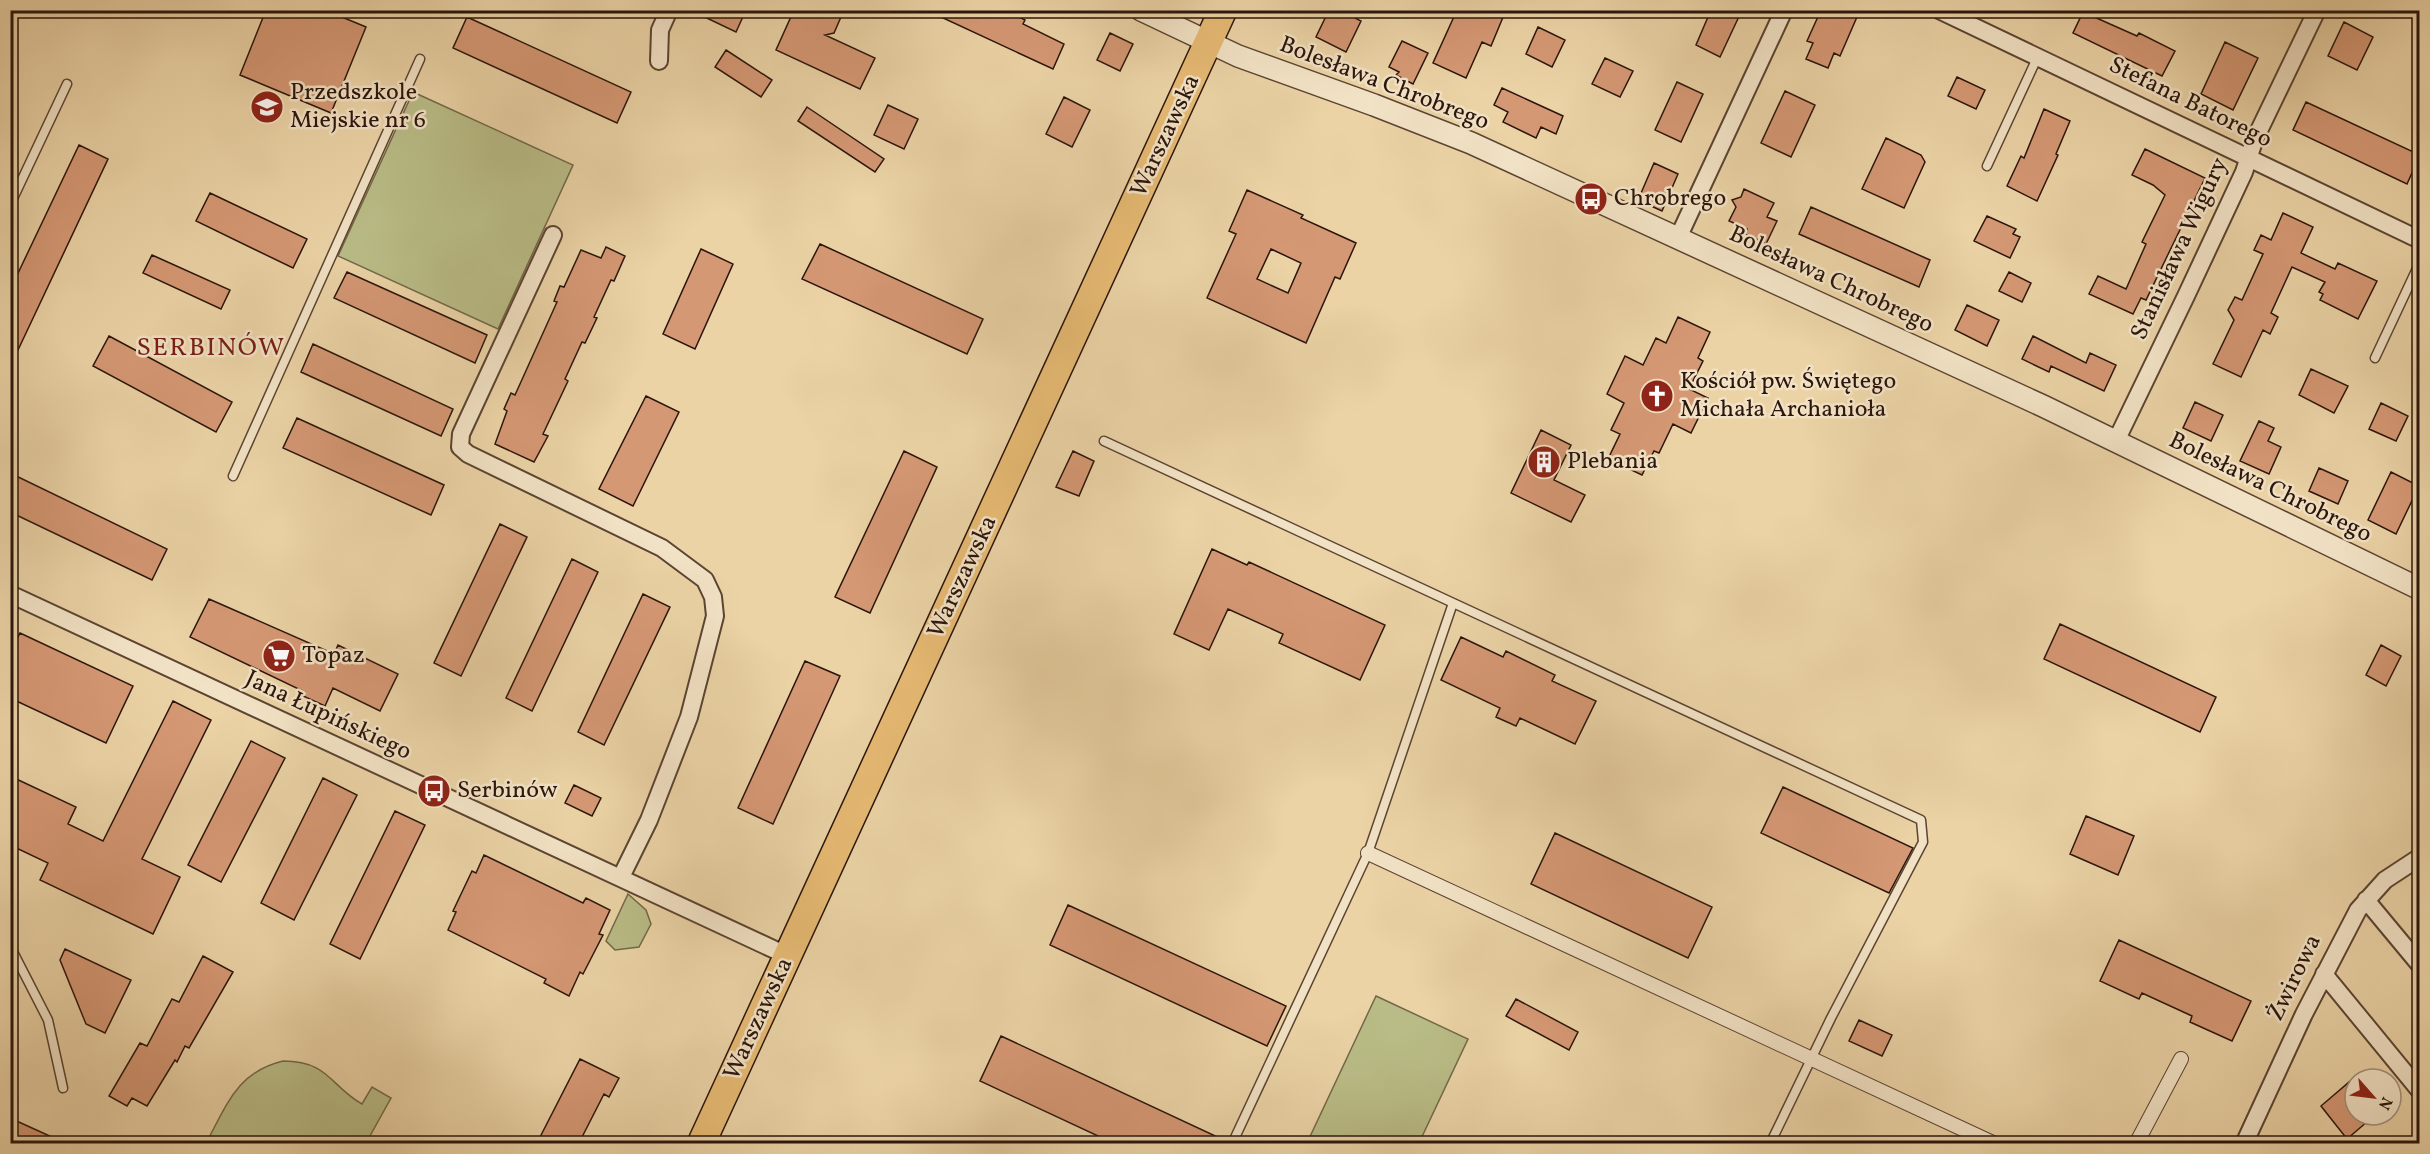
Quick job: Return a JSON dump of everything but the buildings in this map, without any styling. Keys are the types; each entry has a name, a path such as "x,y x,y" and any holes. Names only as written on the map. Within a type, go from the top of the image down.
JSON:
{"main road":[{"name":"Warszawska","path":"701,1143 1223,10"}],"street":[{"path":"659,61 660,30 669,10"},
{"name":"Bolesława Chrobrego","path":"1141,10 1209,43 1471,143 2116,441 2420,589"},
{"path":"1678,238 1784,10"},
{"name":"Stefana Batorego","path":"1939,10 2420,240"},
{"name":"Stanisława Wigury","path":"2116,441 2244,172 2248,158 2317,10"},
{"path":"553,235 461,434 460,447 478,459 663,548 705,580 713,597 715,616 689,717 649,820 621,877"},
{"name":"Jana Łupińskiego","path":"10,594 788,956"},
{"path":"1368,853 1995,1143"},
{"name":"Żwirowa","path":"2244,1143 2346,931 2366,900 2385,880 2420,857"},
{"path":"2366,900 2420,965"},
{"path":"2324,974 2420,1091"},
{"path":"2136,1143 2181,1059"}],"lane":[{"path":"1987,166 2038,56"},
{"path":"233,476 420,59"},
{"path":"10,205 67,84"},
{"path":"2375,358 2420,262"},
{"path":"1104,441 1921,820 1923,842 1770,1143"},
{"path":"1232,1143 1368,853 1453,603"},
{"path":"10,946 48,1020 63,1088"}],"green space":[{"path":"413,92 573,165 498,329 338,256"},
{"path":"628,894 646,910 651,924 639,947 615,950 606,941"},
{"path":"1376,996 1468,1039 1419,1143 1307,1143"},
{"path":"283,1061 298,1062 320,1070 362,1104 372,1087 391,1098 366,1143 206,1143 227,1103 244,1082 267,1066"}],"place":[{"name":"Przedszkole Miejskie nr 6","path":"267,107"},
{"name":"Chrobrego","path":"1591,199"},
{"name":"Kościół pw. Świętego Michała Archanioła","path":"1657,396"},
{"name":"Plebania","path":"1544,462"},
{"name":"Topaz","path":"279,656"},
{"name":"Serbinów","path":"434,791"}],"district":[{"name":"SERBINÓW","path":"211,348"}]}
